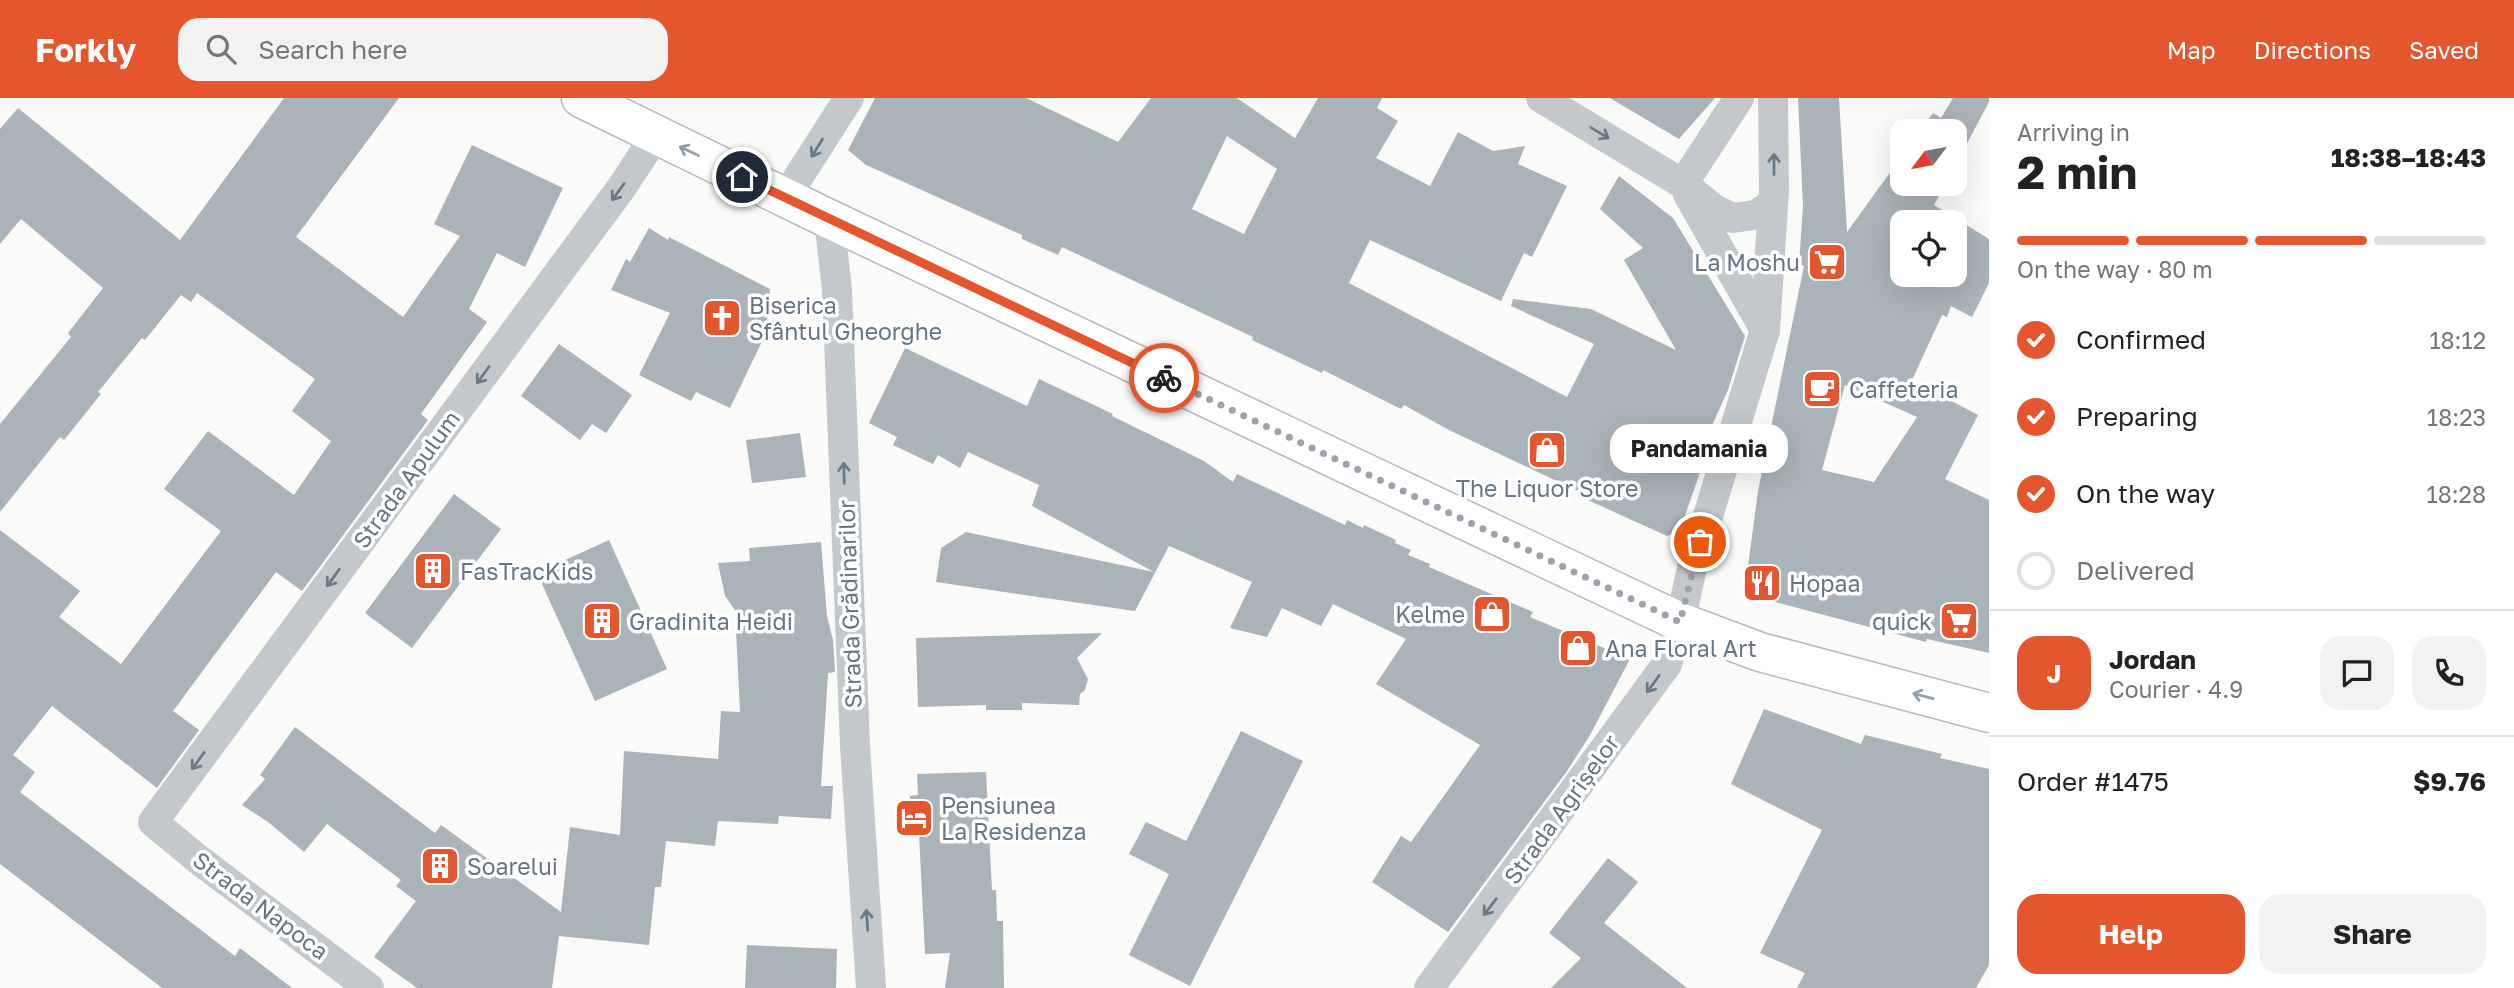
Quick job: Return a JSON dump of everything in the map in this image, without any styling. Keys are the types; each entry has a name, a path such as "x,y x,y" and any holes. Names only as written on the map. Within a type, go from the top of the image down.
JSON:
{"main road":[{"path":"581,98 785,198 1680,622 1760,652 1989,713"}],"street":[{"path":"785,198 849,98"},
{"path":"1542,98 1683,184 1714,209 1733,218 1755,215 1773,204"},
{"path":"1683,184 1739,98"},
{"name":"Strada Agrișelor","path":"1429,988 1667,664 1692,568 1765,330 1773,204 1773,98"},
{"name":"Strada Apulum","path":"153,822 614,198 656,135"},
{"path":"1683,184 1765,330"},
{"name":"Strada Grădinarilor","path":"830,219 837,289 855,746 872,988"},
{"name":"Strada Napoca","path":"153,822 369,988"}],"building":[{"path":"284,98 399,98 296,237 403,317 460,236 434,224 472,145 563,188 525,267 497,253 469,309 487,322 421,414 428,420 302,591 276,572 173,711 199,730 157,788 52,706 13,755 35,772 20,792 235,956 240,948 292,988 162,988 0,864 0,530 80,591 59,617 121,664 221,531 164,489 208,431 294,495 331,441 292,411 315,379 197,293 191,302 181,295 98,392 101,394 64,440 60,437 0,512 0,424 71,337 68,333 103,288 21,219 0,244 0,129 18,108 180,240"},
{"path":"875,98 1026,98 1118,142 1151,98 1237,98 1295,138 1318,98 1382,98 1377,108 1398,121 1376,158 1430,186 1458,132 1493,151 1525,146 1518,164 1567,186 1532,257 1524,253 1501,301 1370,240 1349,283 1567,397 1594,344 1511,306 1513,299 1591,309 1676,350 1624,260 1643,248 1600,209 1619,176 1673,218 1745,336 1728,390 1699,454 1705,458 1680,530 1667,536 1579,496 1580,492 1449,430 1404,405 1401,409 1323,370 1322,373 1252,340 1253,337 1062,247 1058,255 1022,239 1022,235 866,165 848,150","holes":["1227,136 1277,169 1244,234 1192,209"]},
{"path":"1610,98 1715,98 1679,139"},
{"path":"1798,98 1839,98 1847,232 1890,173 1890,196 1939,196 1934,205 1942,210 1890,210 1890,287 1967,287 1967,225 1989,239 1989,283 1972,317 1951,306 1947,317 1942,315 1912,380 1978,415 1945,479 1989,500 1989,653 1927,639 1926,642 1760,598 1746,581 1758,491 1804,266 1799,264 1803,206","holes":["1845,385 1917,417 1874,482 1822,470"]},
{"path":"1953,98 1989,98 1967,143 1967,119 1929,119 1933,113 1941,118"},
{"name":"Biserica Sfântul Gheorghe","path":"649,228 668,240 669,237 770,289 766,333 730,408 696,392 691,401 639,375 670,313 611,290 626,259 630,262"},
{"path":"559,344 632,395 606,433 592,424 580,440 521,396"},
{"path":"905,348 1027,406 1039,379 1204,461 1233,482 1237,474 1345,525 1347,520 1363,528 1364,525 1396,540 1395,543 1411,550 1408,555 1430,564 1429,567 1533,612 1530,617 1630,659 1590,735 1567,771 1448,932 1372,882 1401,836 1411,842 1480,745 1376,684 1406,639 1333,604 1321,626 1282,608 1267,637 1230,628 1252,582 1169,546 1135,611 936,582 941,548 966,532 1154,572 1032,506 1039,485 968,452 960,468 938,455 933,464 893,445 897,437 869,423"},
{"path":"800,433 806,477 752,483 746,440"},
{"name":"FasTracKids","path":"454,494 501,529 412,648 365,613"},
{"name":"Gradinita Heidi","path":"609,540 667,669 595,701 537,573"},
{"path":"821,542 835,672 828,673 821,786 833,786 831,819 779,816 778,824 718,821 715,846 666,841 661,887 655,887 649,945 559,936 552,988 417,988 374,957 416,901 396,886 401,880 327,824 304,852 268,822 242,805 265,779 260,775 295,727 435,833 441,825 561,912 570,827 620,835 624,751 718,759 721,711 740,712 735,610 725,596 718,563 750,561 749,548"},
{"path":"1102,633 1077,658 1088,679 1085,690 1080,694 1079,705 1022,703 1022,710 986,710 986,705 918,707 916,638"},
{"path":"1764,709 1861,744 1865,735 1942,754 1940,758 1989,769 1989,965 1976,988 1797,988 1805,973 1760,953 1822,830 1731,784"},
{"path":"1241,731 1303,761 1190,986 1129,955 1169,874 1129,854 1146,822 1186,841"},
{"path":"986,772 992,890 996,890 997,921 1003,921 1004,988 945,988 950,953 925,954 919,834 911,835 910,796 918,795 917,774"},
{"path":"1608,858 1638,882 1604,923 1687,988 1551,988 1581,958 1549,933"},
{"path":"747,945 837,949 836,988 745,988"}],"way so far":[{"path":"1164,378 1680,622 1700,542"}],"place":[{"name":"La Moshu","path":"1827,262"},
{"name":"Biserica Sfântul Gheorghe","path":"722,318"},
{"name":"Caffeteria","path":"1822,389"},
{"name":"The Liquor Store","path":"1547,450"},
{"name":"Pandamania","path":"1700,542"},
{"name":"FasTracKids","path":"433,571"},
{"name":"Hopaa","path":"1762,583"},
{"name":"Kelme","path":"1492,614"},
{"name":"Gradinita Heidi","path":"602,621"},
{"name":"quick","path":"1959,621"},
{"name":"Ana Floral Art","path":"1578,648"},
{"name":"Pensiunea La Residenza","path":"914,818"},
{"name":"Soarelui","path":"440,866"}],"route":[{"path":"742,177 1164,378"}]}
